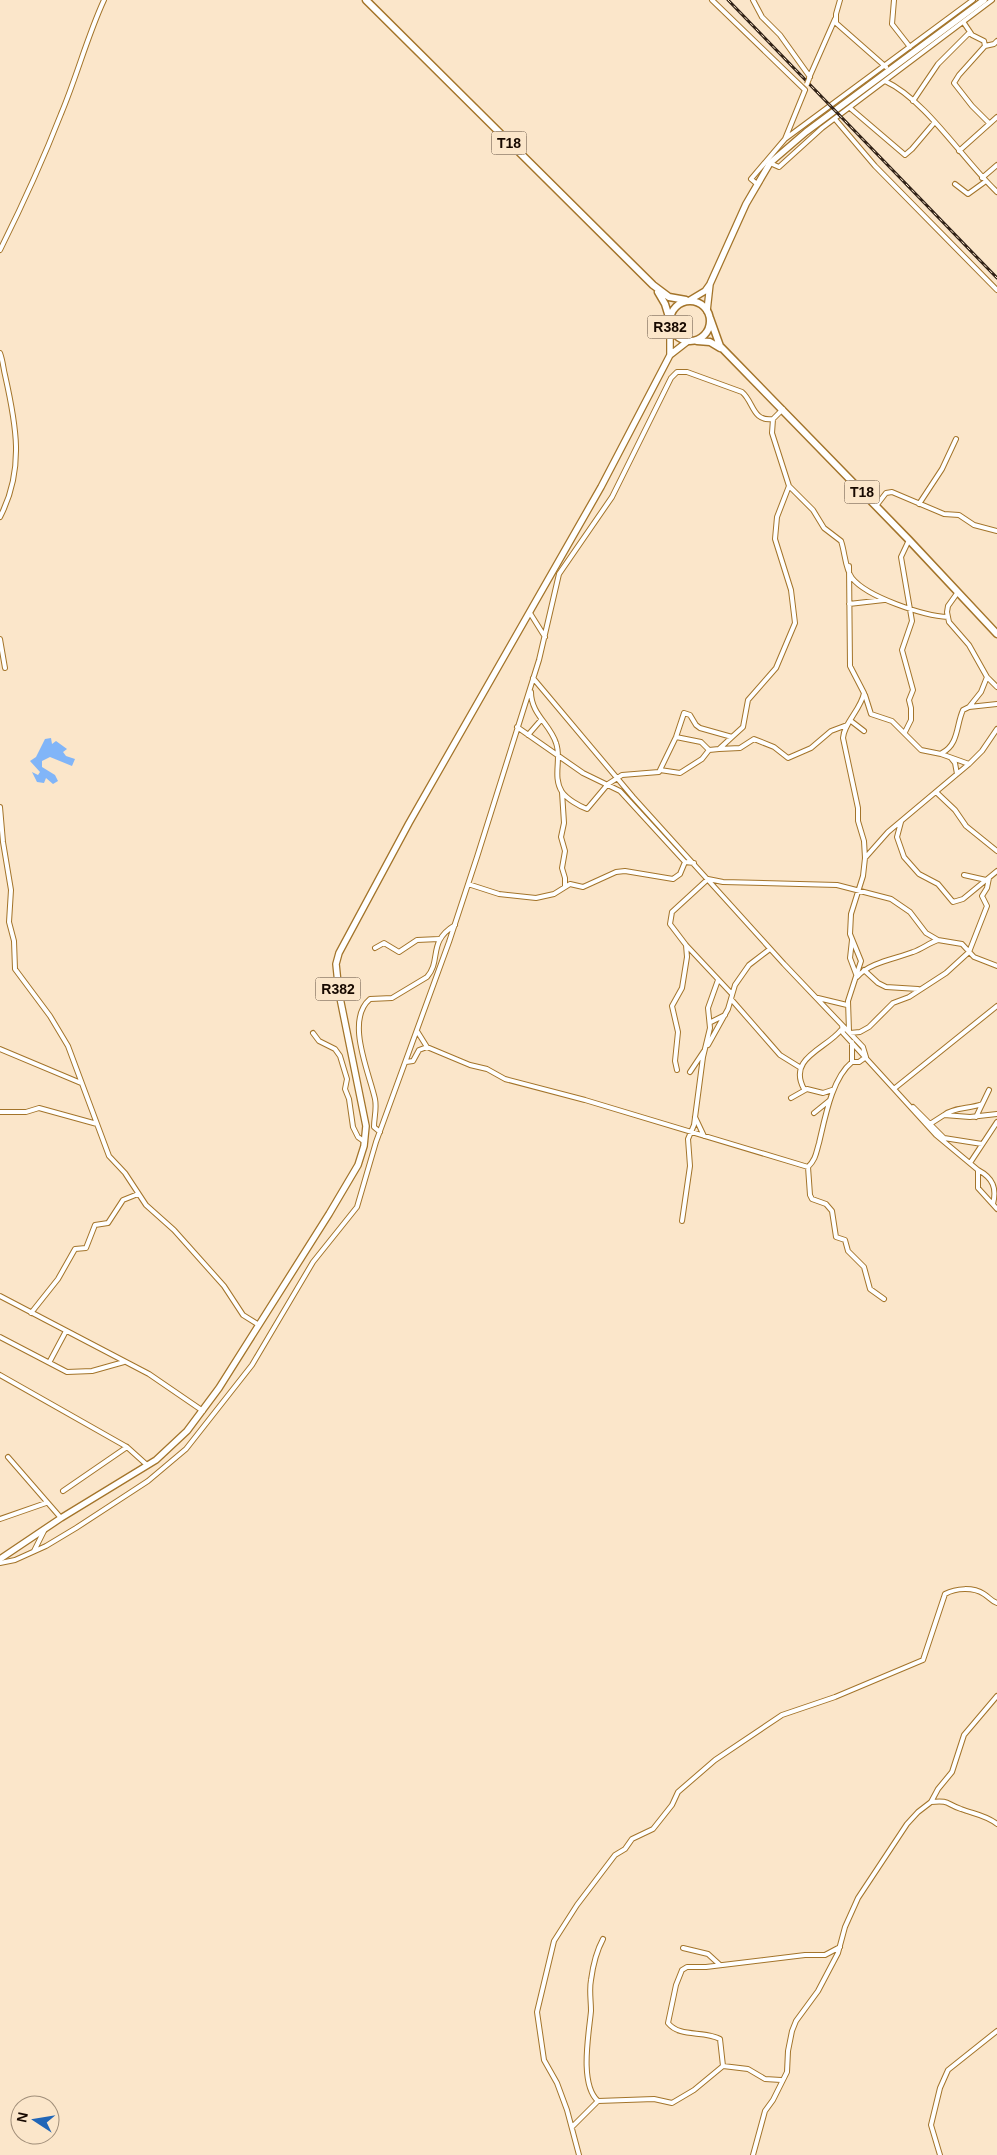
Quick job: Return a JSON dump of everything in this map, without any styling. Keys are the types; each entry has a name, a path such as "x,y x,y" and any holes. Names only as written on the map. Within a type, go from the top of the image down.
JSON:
{"highway":[{"name":"T18","path":"366,0 653,285 663,298 669,318"},
{"name":"T18","path":"653,285 669,297 688,300"},
{"name":"R382","path":"688,300 697,301 708,311 710,318 706,333 691,341 680,339 674,334 669,318 672,310 678,304 688,300"},
{"name":"T18","path":"710,318 717,341 725,351 959,591 997,634"},
{"name":"T18","path":"691,341 710,342 725,351"}],"main road":[{"path":"688,300 704,291 710,284 757,184 770,163 806,132 858,98 887,68 984,0"},
{"path":"708,311 710,284"},
{"name":"R382","path":"0,1561 46,1528 147,1465 180,1438 203,1411 259,1325 358,1165 365,1142 364,1116 337,984 336,964 339,953 409,824 601,487 670,355 670,326"},
{"name":"R382","path":"670,355 691,341"}],"street":[{"path":"0,250 1,244 60,116 90,29 104,0"},
{"path":"712,0 805,90"},
{"path":"754,0 765,22 780,35 809,78"},
{"path":"785,139 835,19 840,0"},
{"path":"894,0 892,24 910,47"},
{"path":"962,0 967,5"},
{"path":"757,184 752,178 785,139 887,68 910,47 973,0"},
{"path":"770,163 778,167 803,144 850,108 858,98 885,81 992,0"},
{"path":"835,19 841,28 887,68"},
{"path":"964,23 970,32 984,41 985,46"},
{"path":"913,101 938,64 970,32"},
{"path":"989,123 972,106 954,83 959,74 985,46 994,44 997,41"},
{"path":"885,81 913,101 997,192"},
{"path":"850,108 905,155 934,123"},
{"path":"960,151 997,117"},
{"path":"835,119 875,166 997,290"},
{"path":"955,184 968,194 997,164"},
{"path":"0,353 4,362 4,374 13,410 18,449 14,474 0,517"},
{"path":"0,1561 34,1551 76,1528 148,1481 172,1462 194,1440 252,1365 314,1262 357,1207 380,1132 455,925 531,687 560,574 612,497 665,388 674,375 680,371 687,372 742,392 754,413 764,419 773,419"},
{"path":"783,409 773,419 772,433 789,486 814,510 824,528 841,541 844,559 849,566 849,573 857,582 886,600 934,616 948,617"},
{"path":"919,504 942,469 956,439"},
{"path":"719,749 743,727 748,700 776,668 795,623 791,590 775,539 777,517 789,486"},
{"path":"876,506 886,493 892,492 944,514 959,516 974,525 997,531"},
{"path":"904,732 911,720 912,708 909,702 913,690 902,650 911,626 905,573 901,557 909,540"},
{"path":"849,566 850,666 864,693 871,714 892,721 920,749 949,756 969,764"},
{"path":"959,591 948,606 948,617 952,628 969,645 988,677 997,687"},
{"path":"849,604 886,600"},
{"path":"530,613 545,637"},
{"path":"0,639 5,668"},
{"path":"942,754 947,750 957,734 963,710 981,692 988,677"},
{"path":"533,678 617,778 842,1028 865,1050 866,1057 945,1145 988,1176 995,1186 996,1194 992,1204"},
{"path":"531,687 532,704 541,720 554,736 559,755 556,773 562,791 564,823 561,837 564,851 562,868 565,887"},
{"path":"856,974 850,958 852,940 851,914 863,876 865,858 864,841 857,818 858,808 843,742 843,734 864,693"},
{"path":"968,707 997,704"},
{"path":"562,791 587,809 608,784 617,778 629,773 655,774 660,770 676,737 682,716 688,713 700,728 732,737"},
{"path":"528,735 541,720"},
{"path":"851,721 864,731"},
{"path":"660,770 680,773 702,759 710,750 740,748 754,739 774,747 788,758 811,748 831,731 847,725"},
{"path":"517,727 589,777 608,784 626,797 685,862 694,863"},
{"path":"865,858 867,852 969,764 982,751 997,729"},
{"path":"676,737 701,742 710,750"},
{"path":"947,750 955,763 957,774"},
{"path":"936,792 955,810 966,826 997,851"},
{"path":"0,807 2,842 11,890 9,922 14,941 14,966 64,1039 109,1156 125,1173 138,1194 214,1274 243,1315 259,1325"},
{"path":"901,822 898,837 904,857 919,874 938,884 953,902 960,902 997,871"},
{"path":"468,884 500,894 536,898 554,894 572,884 583,887 621,871 673,879 680,874 685,862"},
{"path":"964,875 988,879"},
{"path":"708,879 728,882 837,885 891,899 901,904 916,918 923,930 938,940 962,944 969,952 982,961 997,966"},
{"path":"708,879 672,912 671,927 731,993"},
{"path":"852,1062 854,1041 860,1032 873,1024 890,1006 909,997 918,989 946,974 969,952 987,906 982,896 987,888 988,879"},
{"path":"380,1132 374,1127 375,1101 358,1032 359,1015 370,998 392,998 427,977 439,939 446,930 455,925"},
{"path":"375,948 384,943 399,952 418,940 439,939"},
{"path":"852,940 860,958 862,969 878,983 886,987 918,989"},
{"path":"854,1041 850,1032 847,1005 856,974 862,969 916,952 938,940"},
{"path":"677,1070 675,1061 678,1032 672,1006 682,988 686,945"},
{"path":"690,1072 725,1015 731,999 731,993 749,966 770,949"},
{"path":"854,981 862,969"},
{"path":"682,1221 690,1166 688,1143 695,1117 711,1022 708,1008 718,980"},
{"path":"817,998 847,1005"},
{"path":"731,999 780,1055 801,1068"},
{"path":"895,1088 997,1006"},
{"path":"711,1022 725,1015"},
{"path":"842,1028 850,1032 860,1032"},
{"path":"804,1090 800,1079 804,1060 824,1043 834,1038 842,1028"},
{"path":"417,1030 428,1047 470,1065 487,1068 505,1079 585,1100 808,1167"},
{"path":"313,1034 319,1040 335,1049 340,1056 347,1079 345,1087 349,1098 353,1128 358,1137 365,1142"},
{"path":"406,1062 413,1060 419,1050 428,1047"},
{"path":"0,1049 81,1083"},
{"path":"866,1057 859,1062 852,1062 846,1067 833,1090 816,1158 808,1167 811,1198 829,1206 832,1211 836,1237 844,1240 848,1251 864,1267 870,1289 884,1299"},
{"path":"791,1098 804,1090 823,1093 833,1090"},
{"path":"976,1117 989,1090"},
{"path":"814,1113 830,1100"},
{"path":"906,1101 944,1138 982,1144"},
{"path":"930,1124 952,1110 969,1109 982,1104"},
{"path":"0,1112 26,1112 39,1108 97,1124"},
{"path":"944,1115 976,1117 997,1114"},
{"path":"695,1117 704,1136"},
{"path":"970,1163 997,1122"},
{"path":"978,1170 976,1184 997,1209"},
{"path":"31,1313 54,1285 75,1249 86,1248 96,1225 108,1223 123,1200 138,1194"},
{"path":"0,1304 2,1297 149,1374 203,1411"},
{"path":"50,1361 66,1331"},
{"path":"0,1337 70,1372 92,1371 124,1362"},
{"path":"0,1374 127,1447 147,1465"},
{"path":"63,1491 127,1447"},
{"path":"8,1457 46,1503 62,1518"},
{"path":"0,1518 46,1503"},
{"path":"34,1551 46,1528"},
{"path":"579,2155 557,2083 544,2060 537,2012 556,1936 580,1900 615,1856 626,1848 632,1839 653,1829 672,1805 678,1792 710,1763 764,1726 787,1713 835,1698 923,1660 926,1649 932,1639 944,1596 947,1593 959,1589 970,1590 982,1593 997,1603"},
{"path":"753,2155 764,2111 774,2100 781,2080 787,2070 788,2051 796,2021 818,1991 840,1947 849,1916 868,1882 907,1824 931,1802 938,1788 954,1768 964,1735 996,1699"},
{"path":"931,1802 950,1802 960,1809 981,1814 997,1824"},
{"path":"598,2101 591,2092 586,2040 590,2022 591,1980 597,1951 604,1939"},
{"path":"723,2066 720,2039 698,2032 680,2031 669,2024 668,2020 676,1985 682,1970 805,1955 825,1955 840,1947"},
{"path":"683,1948 708,1954 720,1965"},
{"path":"940,2155 931,2125 945,2074 997,2031"},
{"path":"572,2127 598,2101 654,2100 670,2104 694,2090 723,2066 748,2069 770,2081 781,2080"}],"water":[{"path":"51,738 52,744 56,741 67,749 63,752 66,756 75,759 72,766 50,757 42,761 42,767 55,775 58,781 53,784 46,778 44,783 37,782 32,772 38,775 40,772 30,761 36,757 45,739"}],"railway":[{"path":"728,0 997,278"}]}
